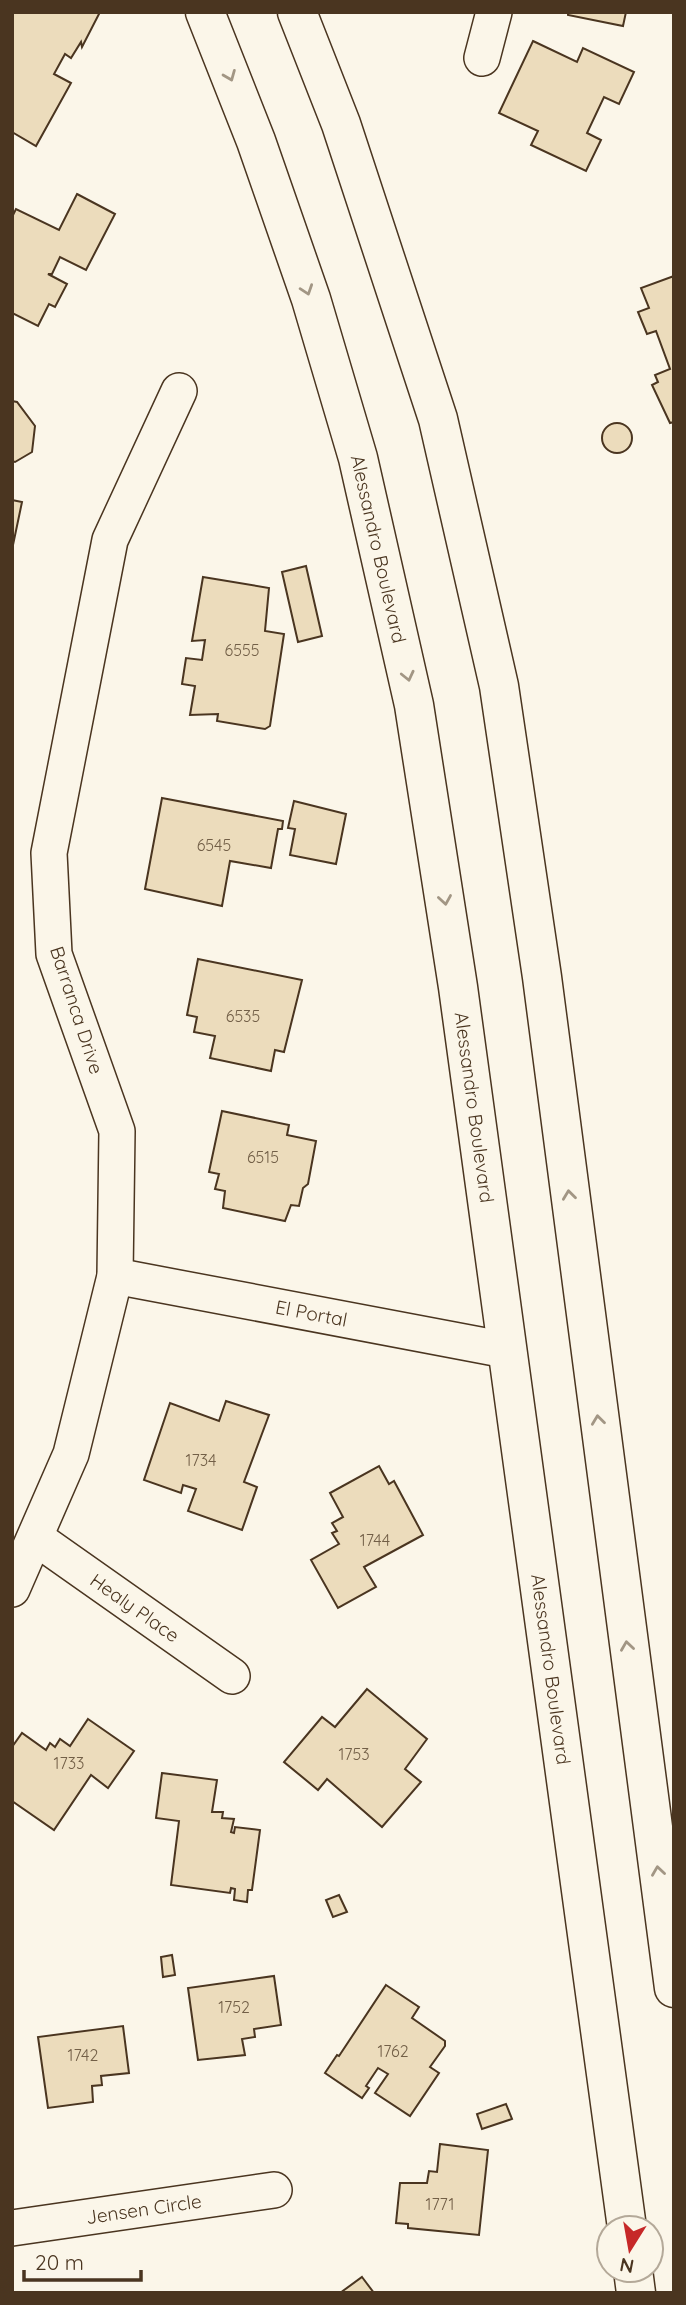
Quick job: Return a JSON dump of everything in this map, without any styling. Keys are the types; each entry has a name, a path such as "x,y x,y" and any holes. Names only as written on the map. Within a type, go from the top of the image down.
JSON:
{"main road":[{"name":"Alessandro Boulevard","path":"205,12 256,141 314,312 358,458 414,705 458,987 625,2214"},
{"path":"297,12 341,124 438,419 499,686 542,977 674,1988"}],"street":[{"path":"482,58 494,12"},
{"name":"Barranca Drive","path":"12,1588 71,1454 115,1276 117,1131 54,954 49,853 110,540 179,391"},
{"name":"El Portal","path":"115,1276 506,1350"},
{"name":"Healy Place","path":"36,1538 232,1676"},
{"name":"Jensen Circle","path":"12,2228 274,2190"}],"building":[{"path":"12,12 100,12 82,47 81,42 71,58 65,54 54,74 71,83 36,146 12,132"},
{"path":"568,12 626,12 623,26 568,15"},
{"path":"533,41 577,62 583,48 634,72 619,104 604,97 587,133 601,140 586,171 531,145 538,131 499,113"},
{"path":"77,194 115,214 86,270 60,257 52,274 48,274 67,284 55,307 49,304 38,326 12,313 12,217 16,209 59,230"},
{"path":"674,276 674,422 670,423 652,385 658,382 655,375 670,369 656,331 647,334 638,312 649,308 641,288"},
{"path":"12,401 17,402 35,426 32,452 15,462 12,461"},
{"path":"617,423 623,424 631,432 631,444 623,452 617,453 611,452 603,444 602,438 603,432 611,424"},
{"path":"12,500 22,502 13,545 12,545"},
{"path":"306,566 322,636 298,642 282,572"},
{"path":"203,577 269,588 265,631 284,634 270,726 265,729 217,721 218,714 190,715 195,686 182,684 186,658 202,660 205,640 192,641"},
{"path":"162,798 283,821 282,829 278,829 271,868 230,861 222,906 145,889"},
{"path":"294,801 346,814 336,864 290,855 295,829 288,828"},
{"path":"198,959 302,980 284,1052 275,1050 271,1071 210,1058 215,1036 194,1032 197,1017 187,1015"},
{"path":"222,1111 289,1125 287,1135 316,1141 308,1184 303,1188 299,1206 291,1205 285,1221 223,1208 225,1191 215,1189 219,1174 209,1172"},
{"path":"226,1401 269,1415 244,1482 257,1487 242,1530 188,1511 196,1489 183,1485 181,1493 144,1480 170,1403 219,1421"},
{"path":"379,1466 389,1484 394,1481 423,1535 364,1567 376,1587 338,1608 311,1560 339,1544 332,1533 337,1531 332,1523 343,1517 330,1493"},
{"path":"367,1689 427,1739 405,1769 421,1782 382,1827 327,1779 318,1790 284,1762 322,1717 335,1727"},
{"path":"88,1719 134,1751 108,1788 91,1775 54,1830 12,1801 12,1747 22,1733 46,1750 50,1743 55,1747 60,1739 70,1746"},
{"path":"162,1773 217,1780 212,1812 223,1812 222,1818 234,1819 231,1832 234,1833 235,1827 260,1830 252,1890 248,1890 247,1902 234,1900 235,1889 231,1888 230,1893 171,1885 179,1821 156,1818"},
{"path":"339,1895 347,1912 333,1917 326,1900"},
{"path":"172,1955 175,1975 163,1977 161,1957"},
{"path":"274,1976 281,2025 254,2029 255,2037 242,2039 245,2055 198,2060 188,1988"},
{"path":"386,1985 419,2007 412,2018 445,2041 445,2046 430,2067 439,2073 410,2116 375,2093 388,2074 378,2068 366,2086 369,2088 362,2098 325,2073"},
{"path":"123,2026 129,2073 101,2076 102,2085 92,2086 93,2102 48,2108 38,2037"},
{"path":"506,2104 512,2119 482,2129 477,2114"},
{"path":"440,2144 488,2150 479,2235 408,2228 408,2224 396,2223 400,2183 427,2183 429,2171 437,2172"},
{"path":"362,2277 374,2293 340,2293"}]}
